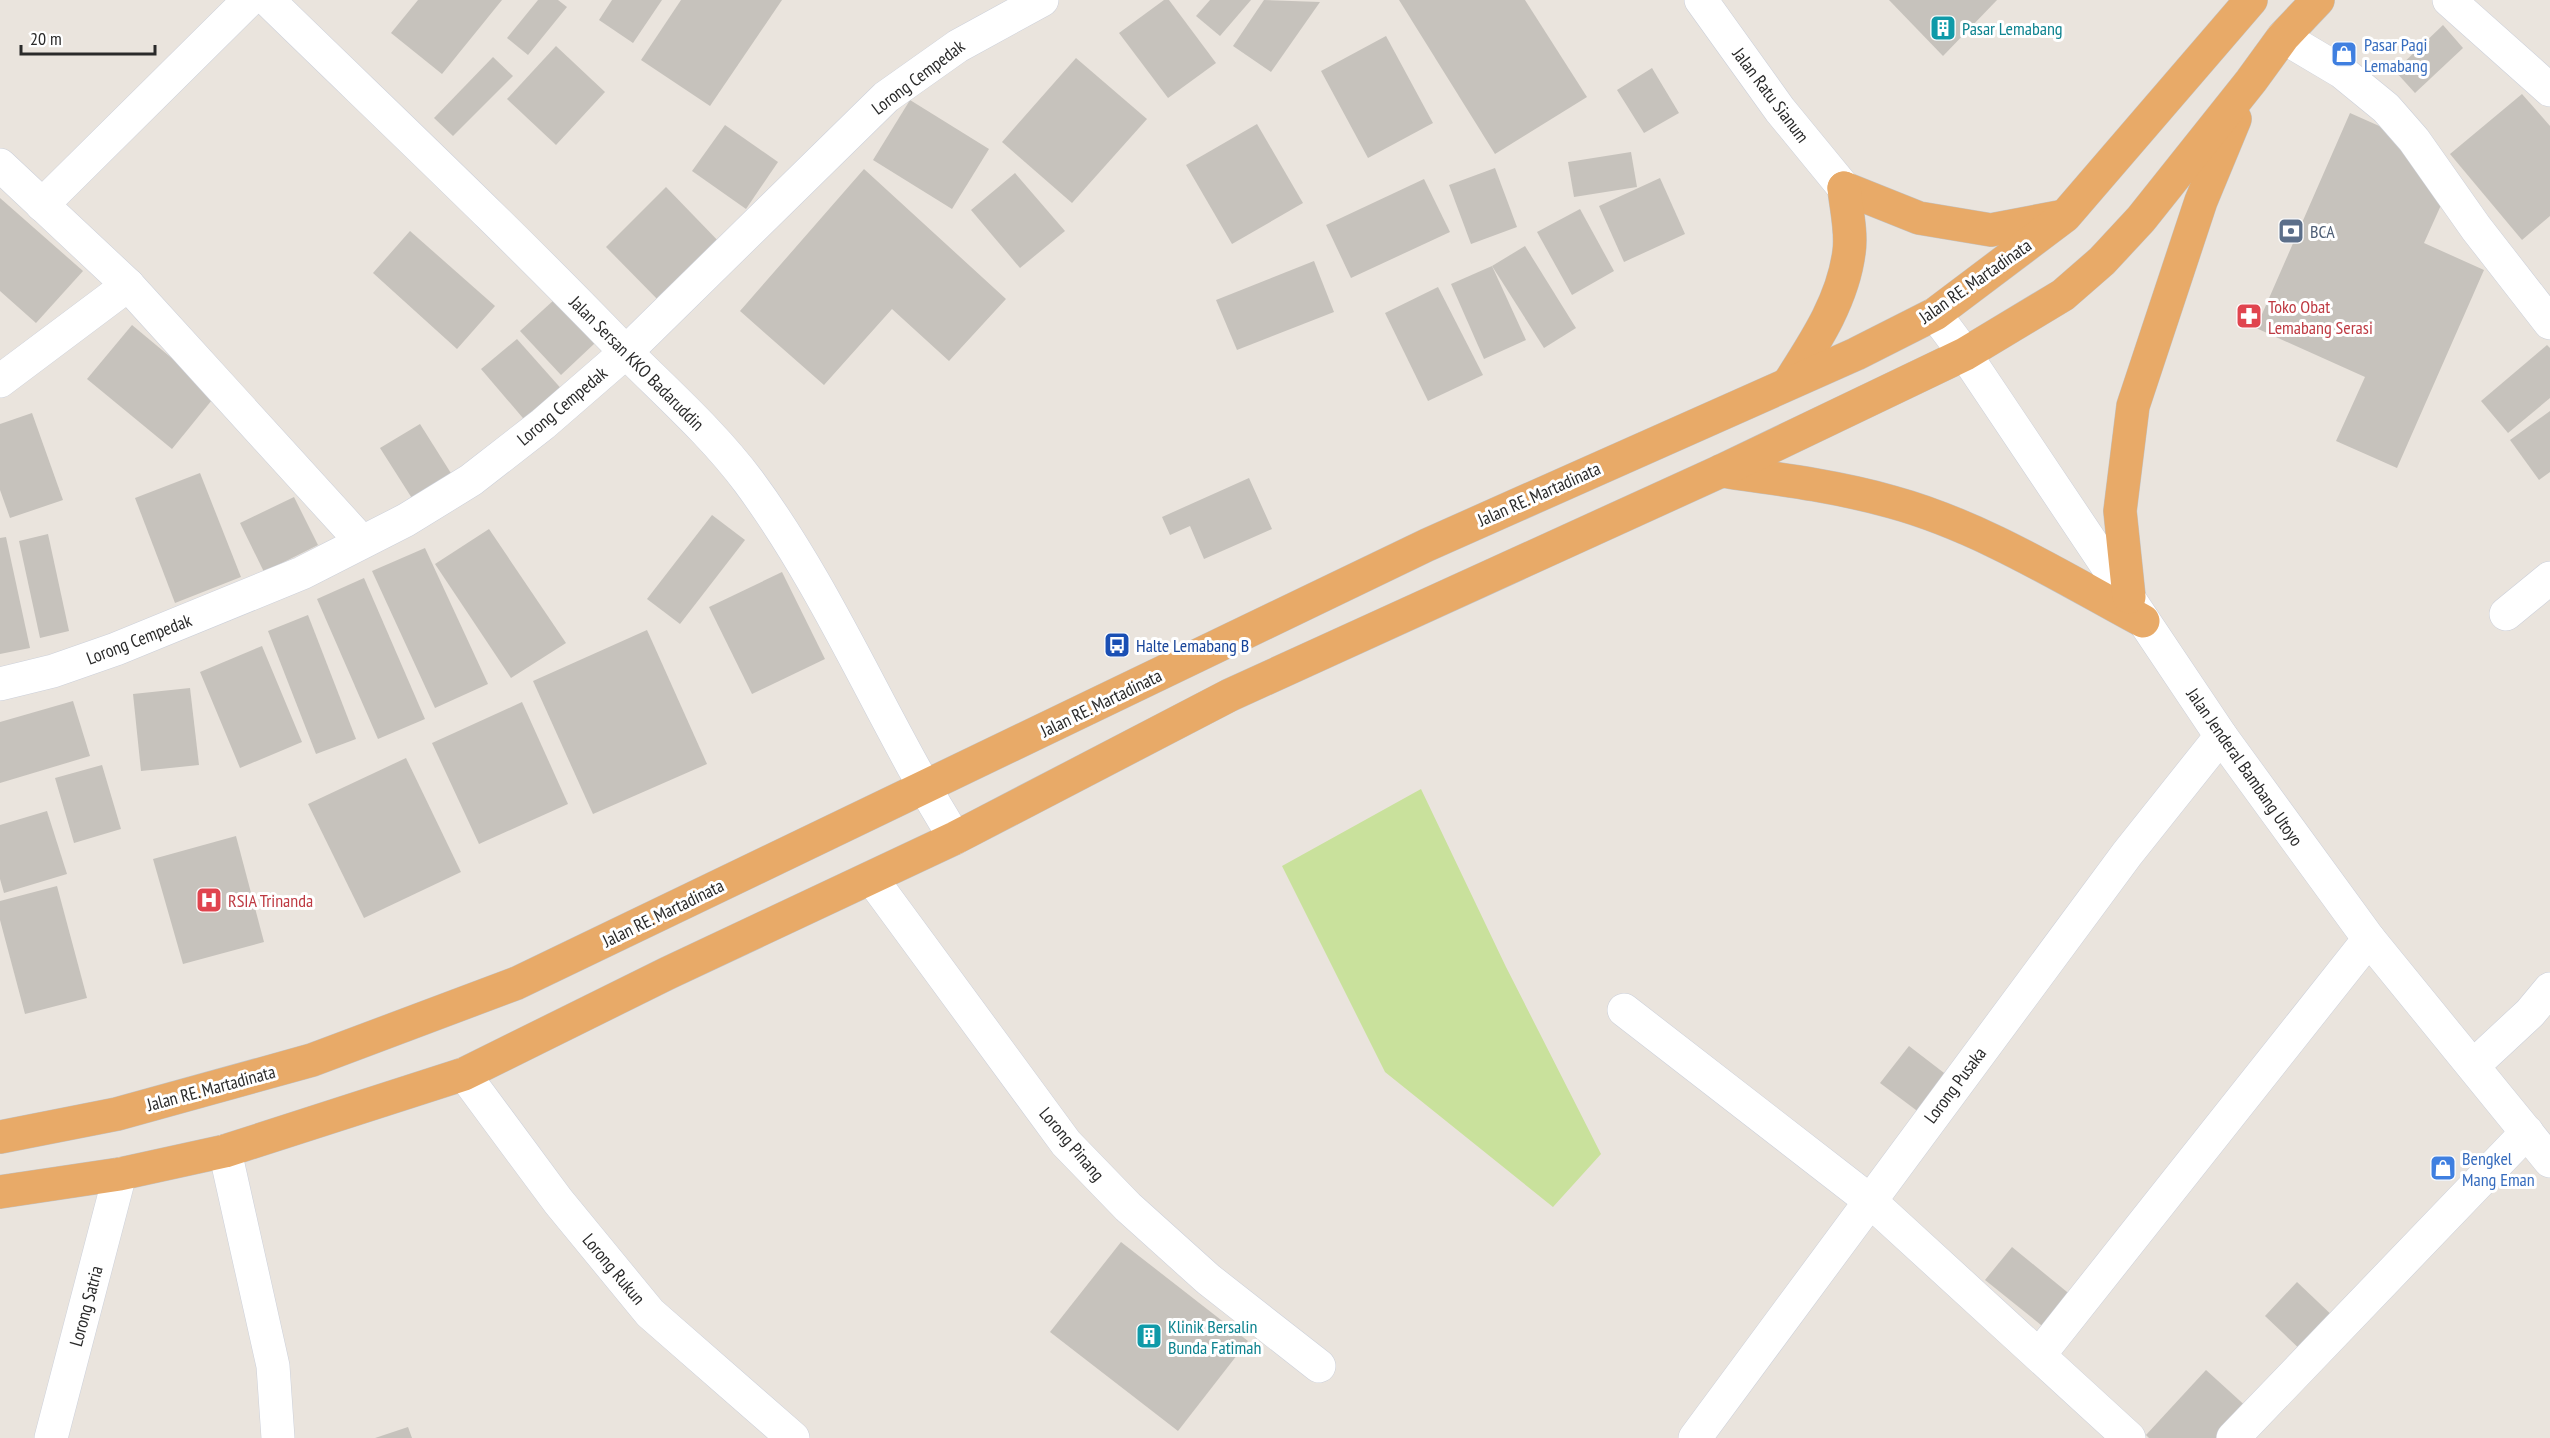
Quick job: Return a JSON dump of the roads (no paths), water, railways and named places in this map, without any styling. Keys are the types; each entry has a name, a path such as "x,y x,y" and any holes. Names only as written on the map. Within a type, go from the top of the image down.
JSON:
{"highway":[{"name":"Jalan RE. Martadinata","path":"0,1137 117,1114 333,1053 517,983 1427,545 1790,381 1856,354 1935,314 2065,216 2251,0"},
{"path":"0,1192 120,1174 225,1151 464,1074 668,973 955,838 1230,694 1721,471 1965,354 2062,295 2102,261 2141,219 2251,81 2283,37 2318,0"},
{"path":"2136,609 2120,511 2133,405 2201,201 2251,81"},
{"path":"1790,381 1824,330 1838,292 1849,252 1844,188 1919,218 1991,230 2065,216"},
{"path":"1721,471 1818,485 1894,502 2027,558 2136,609"}],"street":[{"path":"42,205 249,0"},
{"name":"Jalan Sersan KKO Badaruddin","path":"268,0 713,439 747,480 790,540 924,789 955,838"},
{"name":"Lorong Cempedak","path":"0,684 53,671 116,649 302,573 406,520 471,480 543,424 626,352 886,97 958,46 1042,0"},
{"name":"Jalan Ratu Sianum","path":"1701,0 1780,110 1844,188"},
{"path":"2449,0 2550,90"},
{"path":"2283,37 2342,72 2386,108 2414,140 2476,228 2550,323"},
{"path":"0,165 128,285 361,541"},
{"path":"0,381 128,285"},
{"path":"1935,314 1965,354"},
{"name":"Jalan Jenderal Bambang Utoyo","path":"1965,354 2221,736 2369,939 2550,1161"},
{"path":"2506,614 2550,578"},
{"name":"Lorong Pusaka","path":"1704,1435 1869,1200 2127,854 2221,736"},
{"name":"Lorong Pinang","path":"872,879 1066,1143 1128,1207 1208,1279 1319,1366"},
{"path":"2040,1354 2369,939"},
{"path":"2473,1066 2530,1013 2550,989"},
{"path":"1624,1010 1869,1200 2040,1354 2129,1438"},
{"name":"Lorong Rukun","path":"464,1074 558,1201 650,1313 793,1438"},
{"path":"2233,1438 2527,1132"},
{"path":"225,1151 273,1366 278,1438"},
{"name":"Lorong Satria","path":"51,1438 120,1174"}],"place":[{"name":"Pasar Lemabang","path":"1943,28"},
{"name":"Pasar Pagi Lemabang","path":"2344,54"},
{"name":"BCA","path":"2291,231"},
{"name":"Toko Obat Lemabang Serasi","path":"2249,316"},
{"name":"Halte Lemabang B","path":"1117,645"},
{"name":"RSIA Trinanda","path":"209,900"},
{"name":"Bengkel Mang Eman","path":"2443,1168"},
{"name":"Klinik Bersalin Bunda Fatimah","path":"1149,1336"}]}
